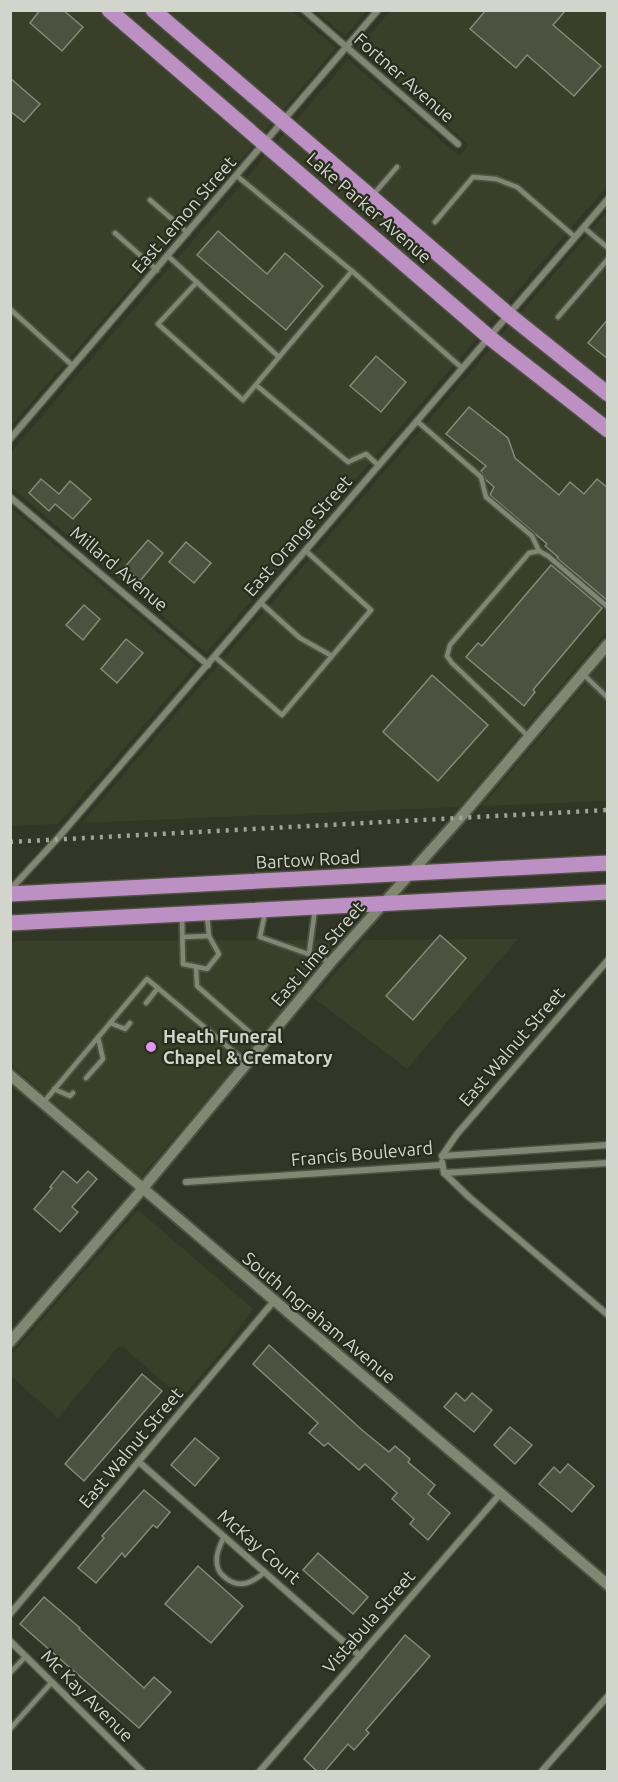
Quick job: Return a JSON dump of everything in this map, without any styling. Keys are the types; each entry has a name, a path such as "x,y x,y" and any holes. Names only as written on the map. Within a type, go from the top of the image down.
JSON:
{"main road":[{"name":"Lake Parker Avenue","path":"109,10 489,337 608,430"},
{"name":"Lake Parker Avenue","path":"153,10 508,314 602,387"},
{"name":"Bartow Road","path":"10,892 608,863"},
{"path":"10,923 608,892"}],"street":[{"name":"Fortner Avenue","path":"304,10 458,144"},
{"name":"East Lemon Street","path":"10,439 284,122 374,12"},
{"name":"East Orange Street","path":"10,892 608,200"},
{"name":"Millard Avenue","path":"10,497 207,664"},
{"name":"East Lime Street","path":"10,1342 143,1188 331,962 608,644"},
{"name":"East Walnut Street","path":"442,1155 457,1134 608,960"},
{"name":"South Ingraham Avenue","path":"10,1075 608,1585"},
{"name":"Francis Boulevard","path":"186,1182 442,1165 442,1155 608,1145"},
{"name":"Francis Boulevard","path":"444,1173 608,1162"},
{"path":"442,1165 444,1173 608,1315"},
{"name":"East Walnut Street","path":"10,1614 274,1301"},
{"name":"McKay Court","path":"139,1462 360,1656"},
{"name":"Vistabula Street","path":"259,1772 501,1493"},
{"name":"Mc Kay Avenue","path":"10,1641 143,1772"},
{"path":"542,1772 608,1695"}],"lane":[{"path":"371,197 397,167"},
{"path":"237,176 352,271 462,368"},
{"path":"435,222 473,177 496,179 517,187 575,237"},
{"path":"150,200 188,233"},
{"path":"583,228 608,248"},
{"path":"115,233 157,270"},
{"path":"168,256 279,357"},
{"path":"558,317 608,259"},
{"path":"197,282 158,324 243,400 352,271"},
{"path":"10,309 73,367"},
{"path":"256,385 348,462 366,454 378,465"},
{"path":"417,421 481,477 486,497 532,536 539,551 608,607"},
{"path":"214,656 282,715 371,610 305,550"},
{"path":"529,736 447,656 450,645 529,554 539,551"},
{"path":"261,603 300,638 332,656"},
{"path":"582,673 608,698"},
{"path":"309,954 315,908"},
{"path":"266,910 260,937 331,962"},
{"path":"182,915 183,964 207,969 219,954 209,936 207,913"},
{"path":"183,937 209,936"},
{"path":"196,967 197,986 262,1044"},
{"path":"43,1103 147,979 247,1062"},
{"path":"146,1003 158,988"},
{"path":"110,1023 125,1029 130,1023"},
{"path":"86,1078 103,1059 98,1037"},
{"path":"54,1089 70,1096 73,1093"},
{"path":"224,1536 217,1560 217,1568 221,1574 241,1585 252,1582 265,1572"},
{"path":"10,1673 26,1656"},
{"path":"10,1729 52,1682"}],"shaded area":[{"path":"13,10 97,11 254,144 11,426 11,13"},
{"path":"121,11 142,11 272,122 263,133"},
{"path":"165,11 292,11 336,48 282,111"},
{"path":"316,11 367,11 345,36"},
{"path":"390,11 607,11 607,186 507,303 295,122 348,59 459,156 469,145 358,47"},
{"path":"285,133 497,314 487,325 276,144"},
{"path":"266,155 478,337 206,653 11,487 11,452"},
{"path":"607,212 607,384 520,314"},
{"path":"510,325 607,403 607,421 500,336"},
{"path":"491,348 607,440 607,631 459,807 82,823"},
{"path":"10,507 196,665 58,824 11,826"},
{"path":"607,657 607,801 482,806 583,686"},
{"path":"518,939 407,1069 314,998 364,940"},
{"path":"342,940 141,1177 11,1065 11,941"},
{"path":"138,1210 253,1309 228,1344 182,1398 122,1346 116,1349 58,1418 11,1376 11,1355"}],"building":[{"path":"40,10 63,10 83,27 62,51 30,23"},
{"path":"486,10 566,10 553,25 601,66 574,96 527,55 516,68 470,29"},
{"path":"10,78 40,104 24,122 10,111"},
{"path":"218,231 267,274 285,253 323,286 286,330 197,255"},
{"path":"608,319 608,359 588,343"},
{"path":"376,356 406,382 381,412 350,386"},
{"path":"469,407 508,438 515,458 559,495 570,482 584,494 597,479 608,488 608,601 557,558 545,546 547,544 490,495 494,487 481,471 486,466 446,434"},
{"path":"41,479 59,494 70,481 91,499 73,519 55,504 49,511 29,493"},
{"path":"148,540 163,553 140,581 124,568"},
{"path":"186,542 211,563 194,583 169,562"},
{"path":"551,565 602,608 533,690 535,692 524,706 466,657 478,643 482,646"},
{"path":"84,605 100,619 83,640 66,625"},
{"path":"126,639 143,653 117,683 101,669"},
{"path":"432,675 488,725 438,781 383,732"},
{"path":"440,935 466,958 413,1020 386,996"},
{"path":"63,1171 77,1183 88,1171 97,1179 72,1207 78,1212 60,1232 34,1209"},
{"path":"269,1345 362,1430 389,1452 395,1446 410,1459 408,1462 435,1485 428,1494 450,1513 428,1540 410,1524 414,1519 392,1499 397,1493 365,1464 359,1470 328,1443 324,1446 309,1433 318,1423 253,1364"},
{"path":"142,1374 162,1391 84,1481 65,1464"},
{"path":"456,1393 465,1401 472,1393 492,1410 474,1432 444,1407"},
{"path":"510,1427 532,1445 515,1464 494,1445"},
{"path":"195,1438 219,1458 195,1486 171,1465"},
{"path":"568,1464 594,1486 572,1512 539,1484 554,1467 560,1473"},
{"path":"144,1490 170,1512 157,1528 153,1525 125,1557 122,1553 96,1583 78,1568 104,1538 102,1536"},
{"path":"318,1553 368,1597 353,1614 303,1570"},
{"path":"198,1566 243,1606 211,1643 165,1604"},
{"path":"44,1597 144,1688 154,1677 171,1692 139,1728 20,1624"},
{"path":"405,1635 430,1656 366,1730 369,1733 354,1750 348,1744 324,1772 318,1772 304,1759"}],"railway":[{"path":"10,842 608,810"}],"place":[{"name":"Heath Funeral Chapel & Crematory","path":"151,1047"}]}
